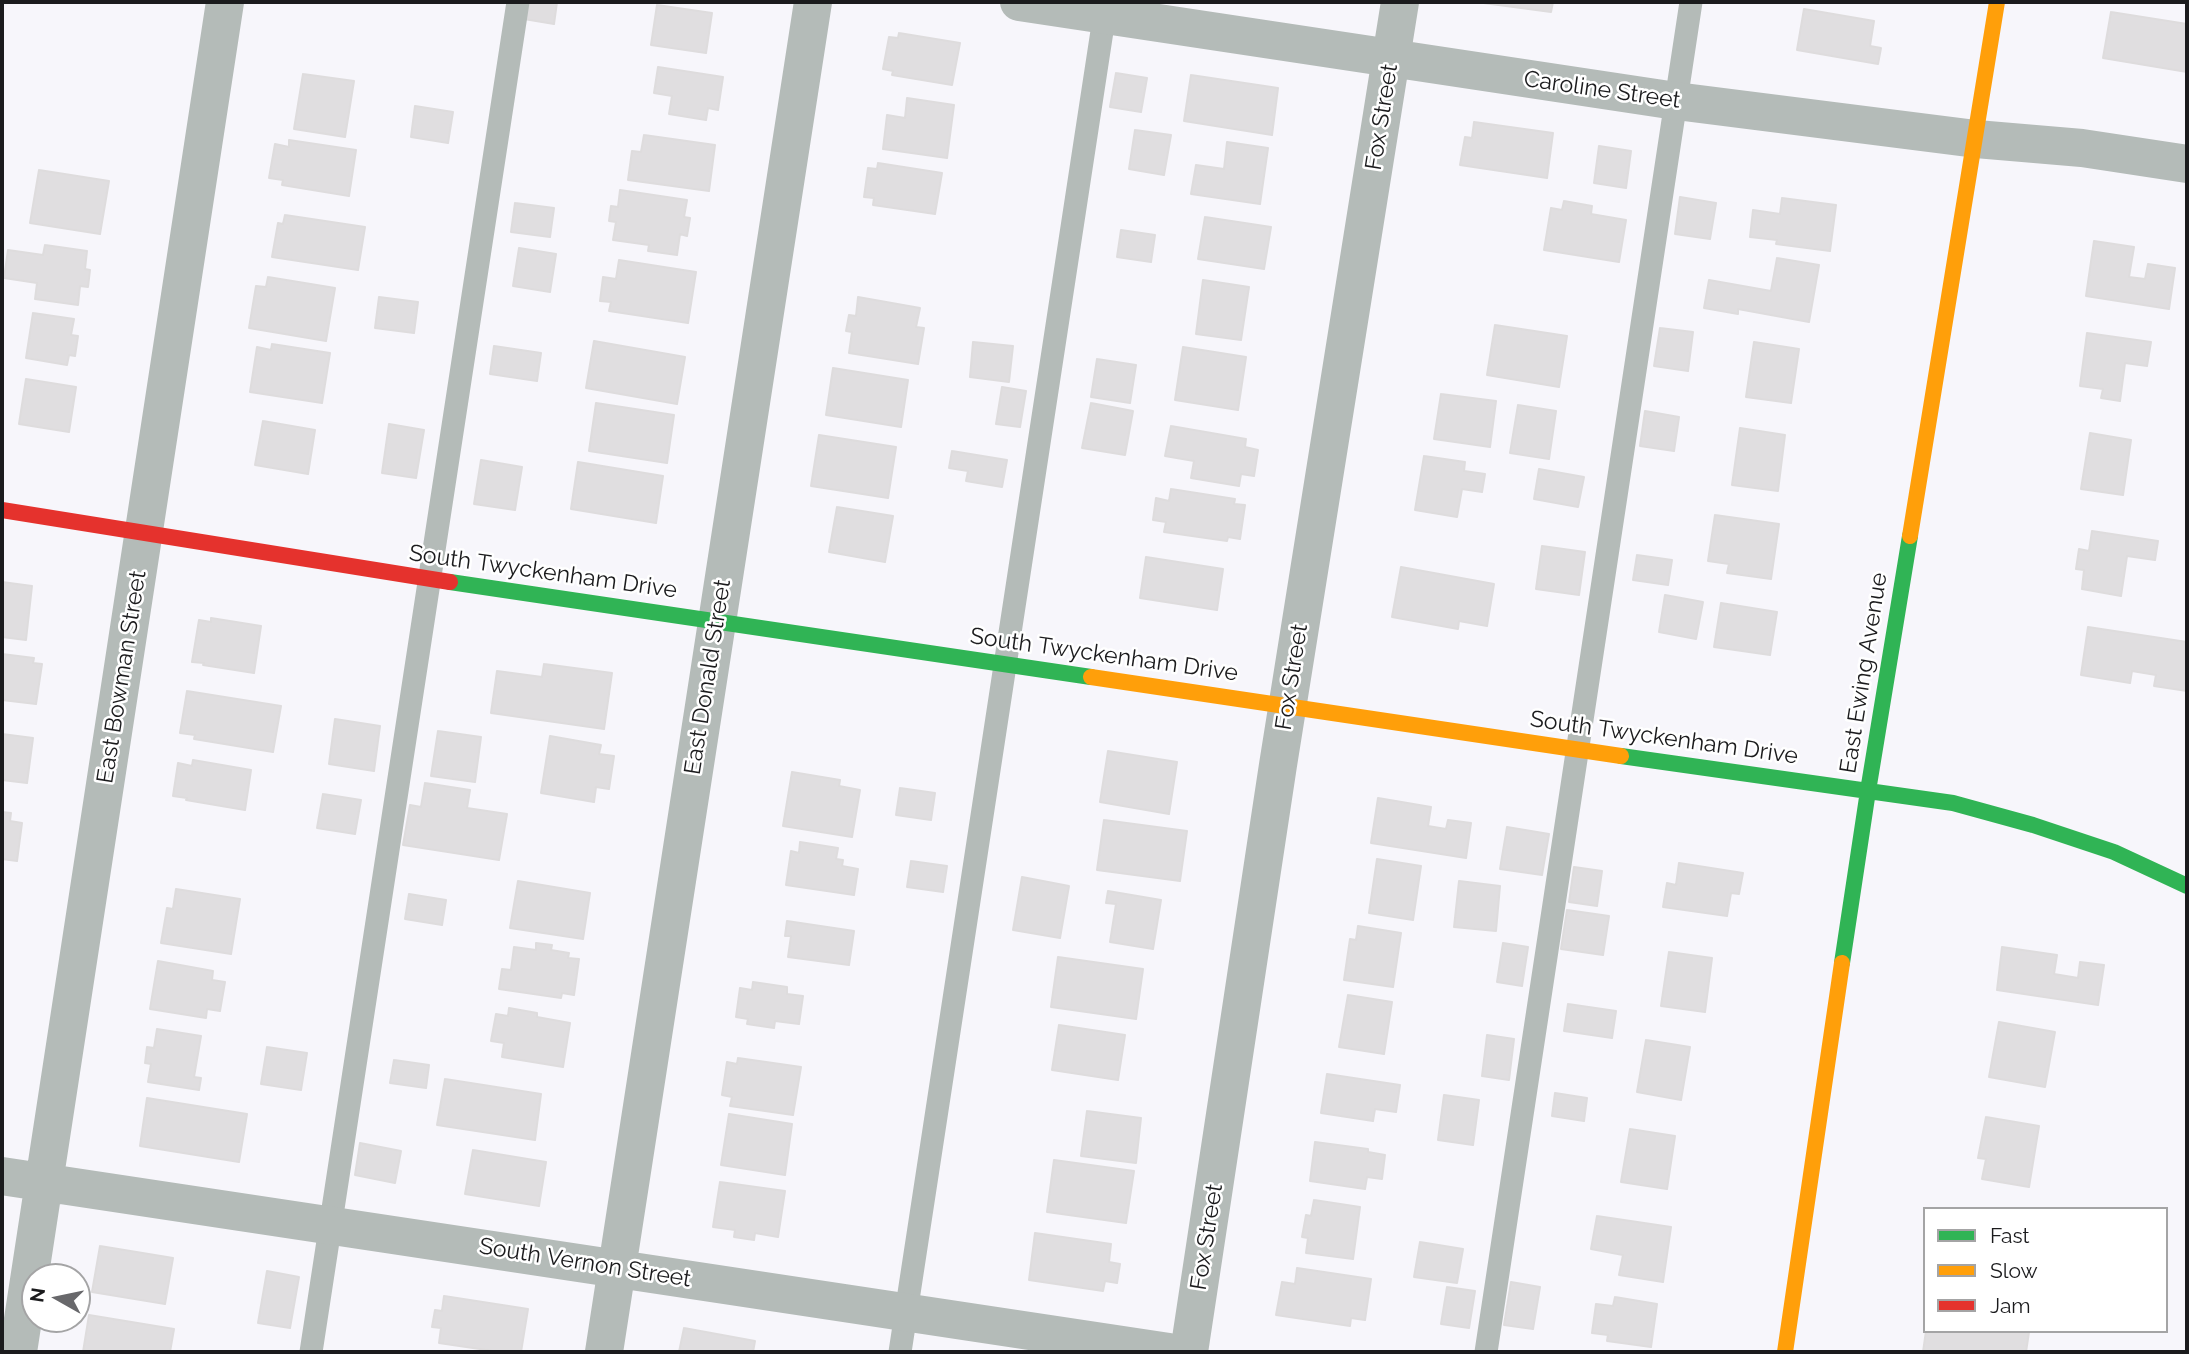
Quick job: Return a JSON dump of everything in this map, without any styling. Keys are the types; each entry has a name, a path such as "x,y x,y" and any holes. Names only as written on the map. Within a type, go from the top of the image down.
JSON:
{"street":[{"name":"East Bowman Street","path":"18,1352 225,2"},
{"name":"East Donald Street","path":"604,1352 813,2"},
{"name":"Caroline Street","path":"1019,2 1106,8 1391,58 1676,101 1976,139 2082,148 2187,164"},
{"name":"Fox Street","path":"1189,1352 1400,2"},
{"name":"East Ewing Avenue","path":"1784,1352 1868,791 1997,2"},
{"name":"South Twyckenham Drive","path":"2,510 430,579 1953,803 2033,825 2114,852 2187,886"},
{"name":"South Vernon Street","path":"2,1175 1169,1352"}],"lane":[{"path":"311,1352 518,2"},
{"path":"1486,1352 1691,2"},
{"path":"900,1352 1106,8"}],"building":[{"path":"527,2 557,2 554,24 524,19"},
{"path":"1476,2 1553,2 1551,12"},
{"path":"657,5 712,13 706,53 651,45"},
{"path":"1804,9 1874,21 1870,46 1881,48 1878,64 1797,50"},
{"path":"2111,12 2187,24 2187,72 2103,58"},
{"path":"899,33 960,43 952,85 892,75 893,71 883,69 889,37 898,38"},
{"path":"658,67 723,77 718,110 708,108 706,120 669,114 672,96 654,93"},
{"path":"1116,73 1147,78 1141,112 1110,107"},
{"path":"303,74 354,81 345,137 294,129"},
{"path":"1191,75 1278,88 1272,135 1184,121"},
{"path":"907,98 954,105 947,158 883,149 887,115 905,118"},
{"path":"415,106 453,112 448,143 411,137"},
{"path":"1474,122 1553,133 1547,178 1460,165 1465,137 1472,138"},
{"path":"1135,130 1171,135 1164,175 1129,169"},
{"path":"644,135 715,145 709,191 628,180 632,151 641,152"},
{"path":"289,140 356,150 349,196 282,185 283,180 269,178 275,144 289,147"},
{"path":"1227,142 1268,148 1260,204 1191,194 1196,165 1224,169"},
{"path":"1599,146 1631,151 1626,188 1594,183"},
{"path":"878,163 942,173 935,214 873,205 874,198 864,197 868,168 877,169"},
{"path":"39,170 109,181 100,234 30,223"},
{"path":"620,190 687,200 684,217 690,218 687,236 680,234 677,255 648,251 649,245 613,240 616,222 609,221 611,206 618,207"},
{"path":"1680,197 1716,203 1710,239 1675,234"},
{"path":"1782,198 1836,205 1830,251 1776,244 1777,240 1750,237 1753,210 1780,214"},
{"path":"1564,201 1592,206 1591,214 1626,220 1619,262 1544,250 1551,208 1562,210"},
{"path":"515,203 554,208 550,237 511,232"},
{"path":"285,215 365,227 358,270 272,257 278,223 283,224"},
{"path":"1205,217 1271,227 1264,269 1198,259"},
{"path":"1121,230 1155,235 1151,262 1117,257"},
{"path":"2094,241 2134,247 2129,277 2145,279 2148,264 2175,268 2169,309 2086,296"},
{"path":"45,245 87,251 85,269 90,270 88,287 80,286 78,305 35,299 37,283 4,278 8,250 43,255"},
{"path":"519,248 556,254 550,292 513,286"},
{"path":"1777,258 1819,265 1809,322 1738,309 1738,314 1704,308 1709,280 1771,291"},
{"path":"619,260 696,272 688,323 609,311 611,302 600,301 603,277 616,279"},
{"path":"268,277 335,288 326,341 249,328 256,286 266,287"},
{"path":"1203,280 1249,287 1241,340 1196,334"},
{"path":"379,297 418,302 414,333 375,328"},
{"path":"858,297 920,308 916,327 924,328 918,364 849,353 852,332 846,331 849,315 856,316"},
{"path":"33,313 74,319 71,335 78,336 75,356 69,355 67,365 26,358"},
{"path":"1495,325 1567,336 1559,387 1487,375"},
{"path":"1660,328 1693,332 1688,371 1654,366"},
{"path":"2087,333 2151,342 2147,366 2125,363 2120,401 2101,398 2103,389 2080,386"},
{"path":"594,341 685,357 677,404 586,388"},
{"path":"973,342 1013,346 1009,382 970,377"},
{"path":"1754,342 1799,349 1791,403 1746,397"},
{"path":"272,344 330,353 322,403 250,392 257,347 271,350"},
{"path":"494,346 541,353 537,381 490,374"},
{"path":"1183,347 1246,357 1238,410 1175,400"},
{"path":"1097,359 1136,365 1130,403 1091,397"},
{"path":"833,368 908,380 901,427 826,415"},
{"path":"26,379 76,387 69,432 19,424"},
{"path":"1002,387 1026,391 1020,427 996,424"},
{"path":"1441,394 1496,401 1490,447 1434,439"},
{"path":"596,403 674,415 667,463 589,451"},
{"path":"1091,403 1133,411 1125,455 1082,448"},
{"path":"1518,405 1556,411 1549,459 1510,453"},
{"path":"1645,411 1679,417 1674,451 1640,446"},
{"path":"263,421 315,430 308,474 255,465"},
{"path":"389,424 424,430 416,478 382,473"},
{"path":"1171,426 1246,439 1245,447 1258,450 1254,476 1241,474 1239,486 1191,478 1194,461 1165,456"},
{"path":"1740,428 1785,435 1778,491 1732,485"},
{"path":"2090,433 2131,440 2123,495 2081,489"},
{"path":"819,435 896,447 888,498 811,486"},
{"path":"952,451 1007,460 1002,487 966,481 968,471 949,468"},
{"path":"1424,456 1465,462 1464,471 1485,474 1482,492 1462,489 1457,517 1415,510"},
{"path":"481,460 522,467 515,510 474,504"},
{"path":"578,462 663,476 656,523 571,509"},
{"path":"1539,469 1584,477 1578,507 1534,499"},
{"path":"1171,489 1235,499 1234,504 1245,505 1240,539 1228,537 1227,541 1164,532 1166,522 1153,520 1156,498 1169,501"},
{"path":"837,507 893,516 885,562 829,552"},
{"path":"1715,515 1779,524 1771,579 1727,573 1729,564 1708,561"},
{"path":"2092,531 2158,541 2155,560 2127,556 2121,596 2082,589 2084,570 2076,569 2079,549 2089,551"},
{"path":"1542,546 1585,552 1579,595 1536,589"},
{"path":"1637,555 1672,560 1668,585 1633,580"},
{"path":"1146,557 1223,569 1217,610 1140,598"},
{"path":"1401,567 1494,584 1487,626 1459,621 1458,629 1392,617"},
{"path":"2,582 32,586 26,640 2,637"},
{"path":"1665,595 1703,602 1696,639 1659,632"},
{"path":"1721,603 1777,612 1770,655 1714,647"},
{"path":"211,618 261,626 254,673 192,662 199,620 211,622"},
{"path":"2088,627 2187,642 2187,691 2154,686 2156,675 2132,671 2130,683 2081,675"},
{"path":"2,654 34,658 33,663 42,664 36,704 2,700"},
{"path":"544,664 612,673 604,729 491,713 497,671 542,677"},
{"path":"187,691 281,706 273,752 194,739 195,735 180,733"},
{"path":"335,719 380,726 374,771 329,764"},
{"path":"438,731 481,737 475,782 431,776"},
{"path":"2,734 33,738 27,783 2,780"},
{"path":"550,736 601,745 599,754 614,756 609,789 596,787 594,802 541,793"},
{"path":"1108,751 1177,762 1169,814 1100,802"},
{"path":"193,760 251,770 245,810 173,796 178,763 192,766"},
{"path":"792,772 840,780 839,786 860,790 852,837 783,826"},
{"path":"425,783 470,790 467,808 507,814 499,860 403,845 410,805 421,807"},
{"path":"900,788 935,793 931,820 896,815"},
{"path":"323,794 361,800 355,834 317,828"},
{"path":"1378,798 1431,807 1428,826 1446,829 1448,820 1471,823 1466,858 1371,843"},
{"path":"2,812 11,813 10,821 22,823 17,861 2,859"},
{"path":"1104,820 1187,831 1180,881 1097,870"},
{"path":"1507,827 1549,834 1542,875 1500,869"},
{"path":"800,842 838,848 836,859 843,860 842,866 858,869 854,895 786,885 791,851 799,853"},
{"path":"1377,859 1421,866 1413,920 1369,913"},
{"path":"911,861 947,866 943,892 907,887"},
{"path":"1679,863 1743,873 1739,894 1731,893 1727,916 1663,907 1667,883 1676,885"},
{"path":"1574,867 1602,871 1597,906 1569,902"},
{"path":"1022,877 1069,886 1060,938 1013,930"},
{"path":"518,881 590,893 583,939 510,928"},
{"path":"1459,881 1500,886 1496,931 1454,927"},
{"path":"176,889 240,899 231,954 161,943 167,908 173,909"},
{"path":"1108,891 1161,900 1153,949 1110,942 1116,904 1106,903"},
{"path":"409,894 446,900 442,925 405,919"},
{"path":"1567,910 1609,916 1603,955 1561,949"},
{"path":"787,921 854,931 849,965 788,957 791,936 785,936"},
{"path":"1358,926 1401,933 1393,987 1344,980 1350,939 1356,940"},
{"path":"536,943 552,945 551,950 569,953 568,958 579,959 574,995 562,993 561,998 499,989 502,969 511,970 514,947 536,950"},
{"path":"1503,943 1528,947 1522,986 1497,982"},
{"path":"2002,947 2057,955 2054,974 2078,978 2080,962 2104,965 2098,1005 1997,990"},
{"path":"1669,952 1712,958 1705,1012 1661,1006"},
{"path":"1058,957 1143,969 1136,1019 1051,1007"},
{"path":"158,961 213,971 212,980 225,982 220,1011 207,1009 206,1018 150,1009"},
{"path":"753,982 787,987 787,994 803,996 799,1024 775,1021 774,1028 747,1024 748,1019 736,1017 740,988 752,990"},
{"path":"1348,995 1392,1002 1384,1054 1339,1047"},
{"path":"1568,1004 1616,1011 1612,1038 1564,1031"},
{"path":"509,1008 570,1023 563,1067 502,1057 504,1043 491,1041 496,1014 508,1016"},
{"path":"1999,1022 2055,1032 2045,1087 1989,1077"},
{"path":"1059,1025 1125,1035 1118,1080 1052,1070"},
{"path":"157,1029 201,1036 194,1077 201,1078 199,1090 148,1082 151,1064 145,1063 147,1047 154,1048"},
{"path":"1487,1035 1514,1039 1509,1080 1482,1076"},
{"path":"1646,1040 1690,1047 1681,1100 1637,1092"},
{"path":"267,1047 307,1053 301,1090 261,1084"},
{"path":"738,1058 801,1067 793,1115 730,1106 732,1097 722,1095 727,1062 737,1064"},
{"path":"394,1060 429,1065 426,1088 390,1083"},
{"path":"1327,1074 1400,1085 1396,1112 1375,1109 1373,1121 1321,1113"},
{"path":"445,1079 541,1094 535,1140 437,1125"},
{"path":"1555,1093 1587,1098 1584,1121 1552,1116"},
{"path":"1444,1095 1479,1100 1473,1145 1438,1140"},
{"path":"147,1098 247,1114 239,1162 140,1146"},
{"path":"1087,1111 1141,1118 1136,1163 1081,1156"},
{"path":"729,1114 792,1124 785,1175 721,1165"},
{"path":"1986,1117 2039,1126 2029,1187 1982,1179 1986,1159 1978,1158"},
{"path":"1630,1129 1675,1136 1667,1189 1621,1182"},
{"path":"1315,1142 1368,1149 1368,1152 1385,1155 1382,1179 1367,1177 1365,1189 1310,1181"},
{"path":"360,1143 401,1151 395,1183 355,1175"},
{"path":"473,1150 546,1162 539,1206 465,1194"},
{"path":"1054,1160 1134,1171 1126,1223 1047,1212"},
{"path":"720,1182 785,1191 778,1237 755,1233 754,1240 734,1237 735,1230 713,1227"},
{"path":"1314,1200 1360,1207 1353,1259 1306,1253 1308,1238 1302,1237 1306,1215 1311,1216"},
{"path":"1597,1216 1671,1227 1663,1282 1619,1275 1623,1255 1591,1249"},
{"path":"1035,1233 1111,1244 1109,1262 1120,1264 1117,1283 1105,1281 1103,1291 1029,1280"},
{"path":"1420,1242 1463,1249 1457,1283 1414,1277"},
{"path":"100,1246 173,1258 165,1304 92,1292"},
{"path":"1297,1268 1371,1279 1365,1320 1351,1318 1350,1326 1276,1315 1282,1282 1295,1284"},
{"path":"267,1271 299,1277 290,1328 258,1323"},
{"path":"1511,1282 1540,1287 1533,1329 1504,1325"},
{"path":"1447,1287 1475,1291 1469,1328 1441,1324"},
{"path":"444,1296 528,1309 521,1352 500,1352 439,1343 441,1328 432,1327 435,1310 442,1311"},
{"path":"1615,1297 1657,1304 1651,1347 1607,1341 1608,1335 1592,1333 1596,1304 1613,1306"},
{"path":"91,1315 174,1329 170,1352 83,1352 86,1333 91,1333"},
{"path":"684,1328 755,1341 753,1352 679,1352"},
{"path":"1926,1333 2029,1333 2026,1352 1923,1352"}],"traffic: fast":[{"path":"1842,963 1910,536"},
{"path":"450,582 1091,677"},
{"path":"1621,756 1953,803 2033,825 2114,852 2187,886"}],"traffic: slow":[{"path":"1910,536 1997,2"},
{"path":"1091,677 1621,756"},
{"path":"1785,1352 1842,963"}],"traffic: jam":[{"path":"2,510 450,582"}]}
